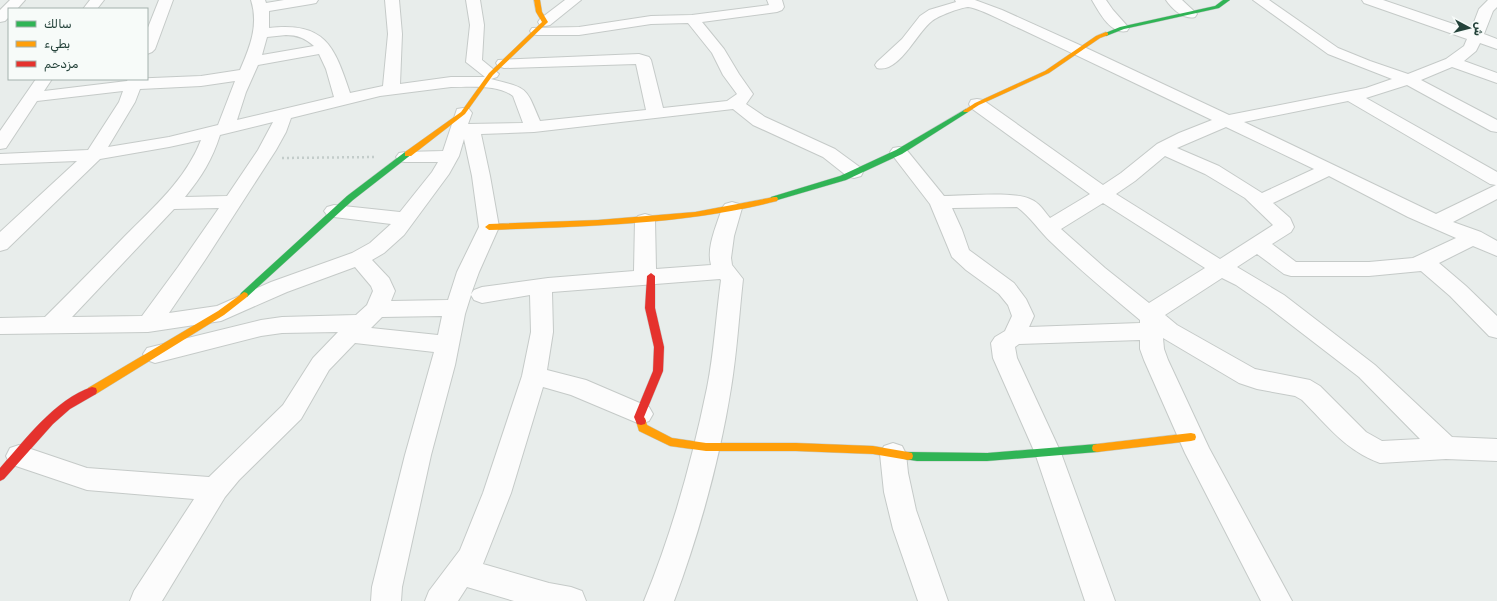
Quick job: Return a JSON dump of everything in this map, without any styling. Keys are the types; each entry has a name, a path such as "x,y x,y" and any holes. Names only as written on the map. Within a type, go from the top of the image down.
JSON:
{"street":[{"path":"10,8 18,0 21,0"},
{"path":"91,8 97,0"},
{"path":"148,46 166,0"},
{"path":"52,324 169,203 191,177 220,129 248,68 260,33 259,4 311,0"},
{"path":"391,89 395,23 392,0"},
{"path":"473,0 477,25 474,62 488,78 515,90 520,94 534,127"},
{"path":"536,0 541,27"},
{"path":"0,326 52,324 148,324 221,313 279,287 359,258 377,248 397,230 440,174 450,156 459,124 488,78 541,27 574,0"},
{"path":"541,27 579,31 651,20 692,19 772,9 777,7 774,0"},
{"path":"1099,0 1107,13 1122,28"},
{"path":"1173,0 1190,14"},
{"path":"489,227 645,220 695,215 780,198 843,178 899,152 977,104 1047,72 1098,37 1122,28 1217,7 1227,0"},
{"path":"1264,0 1333,50 1364,64 1408,79 1497,127"},
{"path":"1369,0 1396,4 1497,44"},
{"path":"1048,228 1128,177 1163,148 1226,121 1351,96 1408,79 1452,62 1472,48 1486,9 1496,0"},
{"path":"883,65 906,42 924,18 934,13 965,1 1002,7 1079,50 1329,169 1408,210 1474,237 1497,249"},
{"path":"0,18 8,10"},
{"path":"0,476 50,421 66,406 155,354 221,313 251,289 334,211 405,157 459,124 534,127 736,104 743,100 745,94 731,75 719,52 692,19"},
{"path":"260,33 301,32 311,35 330,58 343,99"},
{"path":"32,97 134,82 201,81 324,49"},
{"path":"504,63 643,60 656,114"},
{"path":"1452,62 1497,78"},
{"path":"0,159 94,155 169,142 284,113 391,89 488,78"},
{"path":"0,144 43,80"},
{"path":"0,244 94,155 127,102 134,82"},
{"path":"1351,96 1497,180"},
{"path":"736,104 759,121 829,153 854,172"},
{"path":"977,104 1103,194 1276,301 1367,371 1446,448"},
{"path":"148,324 207,243 280,126 284,113"},
{"path":"386,601 387,588 418,455 448,345 456,308 468,272 489,227 481,176 472,135 459,124"},
{"path":"1163,148 1212,170 1252,194 1283,224 1284,227 1162,305 1152,324 1152,349 1190,437 1276,601"},
{"path":"899,152 939,202 952,230 959,252 964,258 1010,290 1019,302 1023,316 1014,336"},
{"path":"405,157 450,156"},
{"path":"1260,201 1329,169"},
{"path":"1436,222 1497,191"},
{"path":"939,202 1017,201 1024,203 1030,207 1048,228 1106,281 1130,299 1152,324 1169,331 1247,376 1257,380 1300,387 1311,392 1357,439 1366,446 1380,452 1446,448 1497,450"},
{"path":"169,203 233,202"},
{"path":"659,601 677,555 706,447 719,387 732,279 724,270 720,262 732,208"},
{"path":"334,211 405,219"},
{"path":"645,220 650,308 659,347 658,371 640,414 639,420 643,428 670,442 706,447 796,447 873,450 916,457 987,457 1048,453 1190,437"},
{"path":"1257,244 1287,267 1295,270 1369,269 1417,265 1474,237"},
{"path":"145,601 215,489 230,472 292,412 321,364 363,322 384,291 381,283 359,258"},
{"path":"1424,262 1458,291 1497,330"},
{"path":"482,295 541,286 724,270"},
{"path":"440,601 471,558 497,493 534,376 542,332 541,286"},
{"path":"155,354 282,324 363,322 456,308"},
{"path":"363,322 448,345"},
{"path":"1100,601 1048,453 1005,358 1003,343 1014,336 1152,324"},
{"path":"534,376 577,387 640,414"},
{"path":"893,454 894,476 899,506 932,601"},
{"path":"19,456 86,479 215,489"},
{"path":"462,572 519,595 571,601"}],"path":[{"path":"261,158 405,157"}],"traffic: fast":[{"path":"1106,34 1122,28 1217,7 1227,0"},
{"path":"774,199 843,178 899,152 966,111"},
{"path":"244,295 350,198 408,154"},
{"path":"908,456 987,457 1097,448"}],"traffic: slow":[{"path":"408,154 463,113 491,74 545,22 539,12 537,0"},
{"path":"966,111 977,104 1047,72 1098,37 1106,34"},
{"path":"489,227 598,223 695,215 774,199"},
{"path":"92,391 221,313 244,295"},
{"path":"641,421 643,428 670,442 706,447 796,447 873,450 908,456"},
{"path":"1097,448 1191,437"}],"traffic: jam":[{"path":"641,421 639,417 658,371 659,347 650,308 651,276"},
{"path":"0,476 49,421 66,406 92,391"}]}
